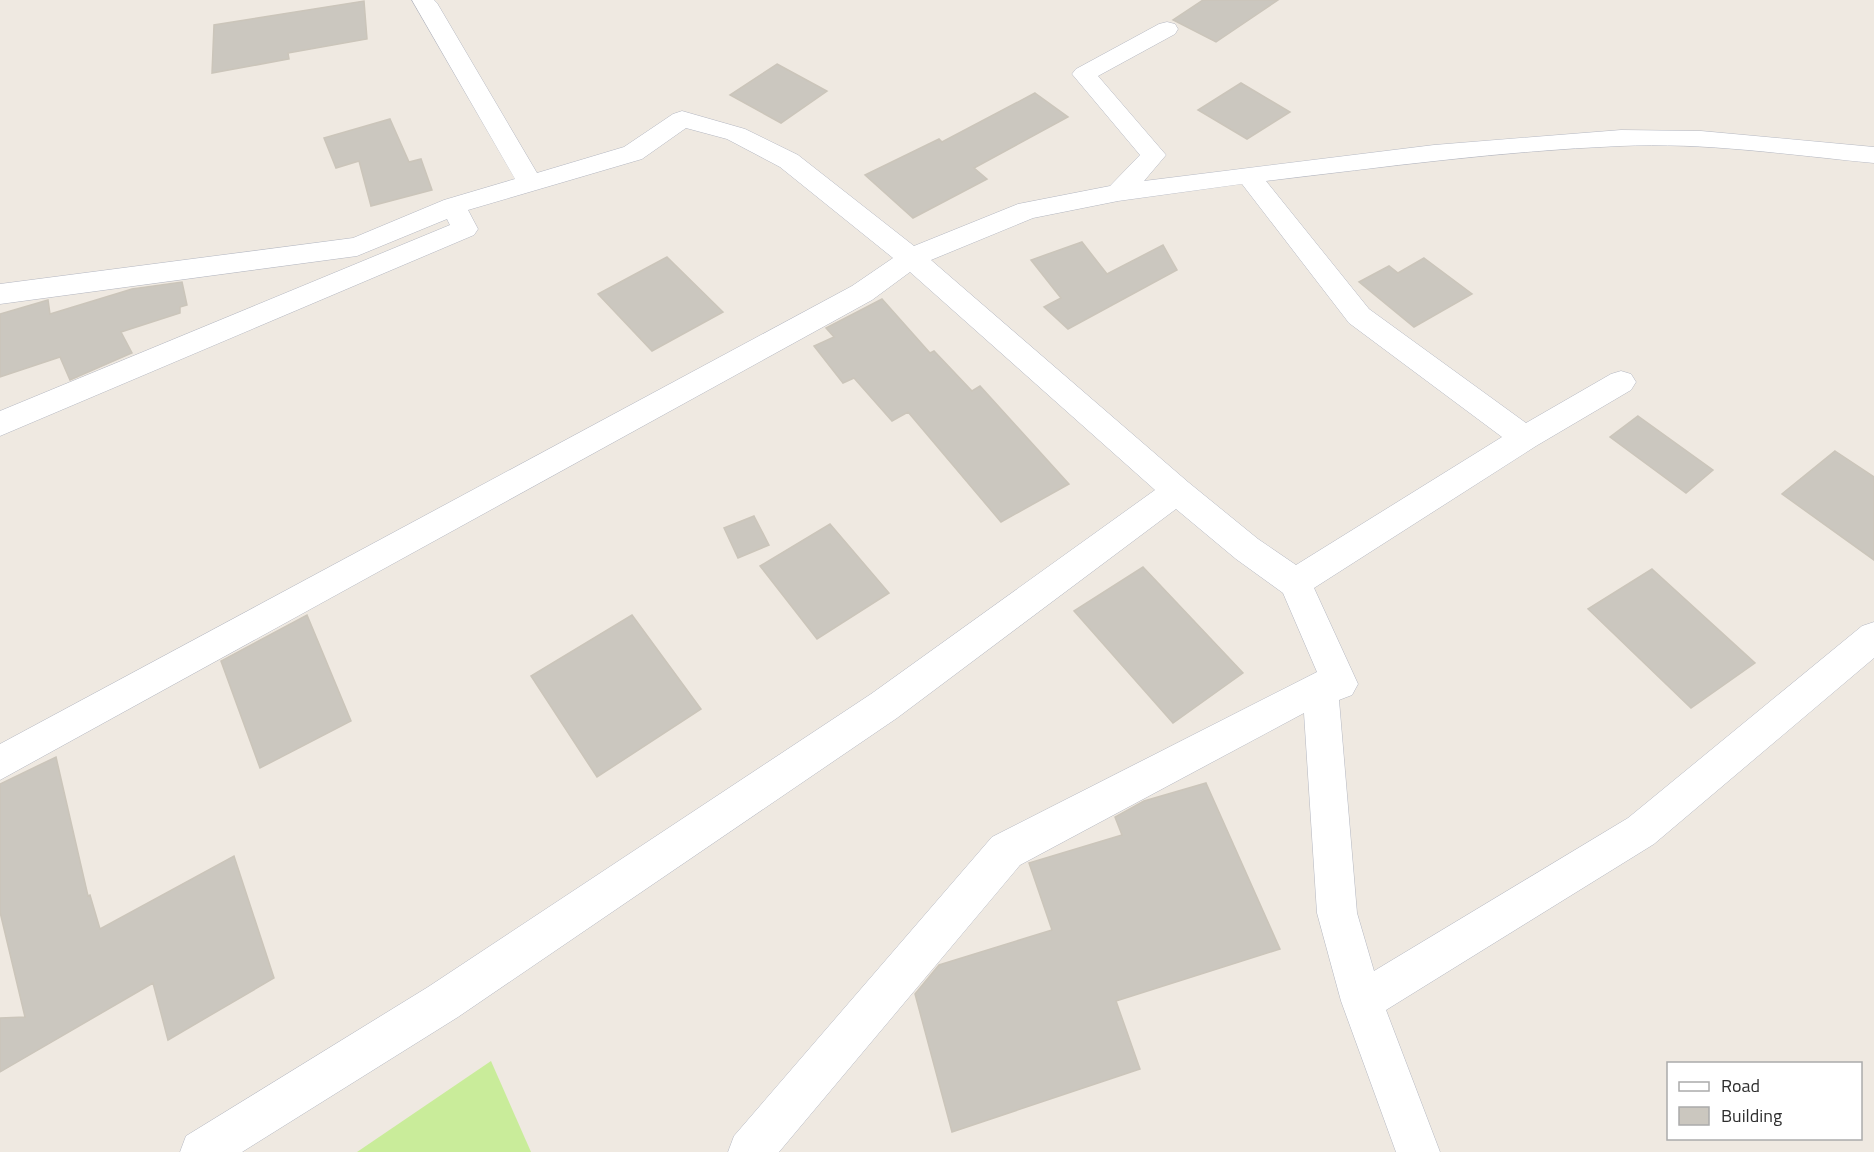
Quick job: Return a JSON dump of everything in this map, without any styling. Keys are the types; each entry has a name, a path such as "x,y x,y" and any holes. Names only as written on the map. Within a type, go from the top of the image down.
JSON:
{"street":[{"path":"423,0 530,183"},
{"path":"1118,193 1154,155 1084,74 1167,29"},
{"path":"0,294 357,247 453,206 633,153 682,119 736,134 789,161 911,258 1177,491 1247,549 1295,583 1340,684 1320,687 1005,851 750,1152"},
{"path":"0,763 862,293 911,258 1027,210 1118,193 1248,175 1434,153 1621,138 1701,139 1874,155"},
{"path":"1248,175 1359,316 1525,438"},
{"path":"0,424 465,229 453,206"},
{"path":"1295,583 1525,438 1621,382"},
{"path":"201,1152 442,1002 884,706 1177,491"},
{"path":"1362,1001 1641,831 1874,637"},
{"path":"1320,687 1337,913 1362,1001 1418,1152"}],"green space":[{"path":"491,1061 531,1152 357,1152"}],"building":[{"path":"1203,0 1278,0 1216,42 1173,20"},
{"path":"364,1 367,39 288,53 289,59 212,73 214,25"},
{"path":"777,64 827,91 781,123 730,95"},
{"path":"1241,83 1290,112 1247,139 1198,110"},
{"path":"1035,93 1068,117 974,168 987,179 913,218 865,175 939,139 942,142"},
{"path":"390,119 409,162 421,159 432,190 371,206 359,161 336,168 324,138"},
{"path":"1082,242 1107,274 1163,245 1177,270 1068,329 1044,307 1061,298 1031,260"},
{"path":"667,257 723,312 652,351 598,294"},
{"path":"1424,258 1472,294 1414,327 1359,282 1389,266 1398,273"},
{"path":"182,282 187,305 180,307 180,313 121,332 132,353 70,380 60,357 0,377 0,314 48,300 50,314 132,289"},
{"path":"882,299 930,353 934,351 972,391 980,386 1069,484 1001,522 908,412 892,421 854,378 843,383 814,346 834,337 826,328"},
{"path":"1638,416 1713,470 1686,493 1610,437"},
{"path":"1835,451 1874,477 1874,560 1782,494"},
{"path":"754,516 769,545 738,558 724,528"},
{"path":"830,524 889,593 817,639 760,566"},
{"path":"1143,567 1243,673 1173,723 1074,611"},
{"path":"1652,569 1755,663 1691,708 1588,609"},
{"path":"307,615 351,721 260,768 221,661"},
{"path":"632,615 701,709 597,777 531,676"},
{"path":"56,757 88,896 90,895 100,929 234,856 274,978 168,1040 153,983 0,1072 0,1018 25,1017 0,912 0,784"},
{"path":"1206,783 1280,949 1116,1001 1140,1069 952,1132 915,994 939,965 1052,930 1029,863 1122,835 1115,817 1144,801"}]}
